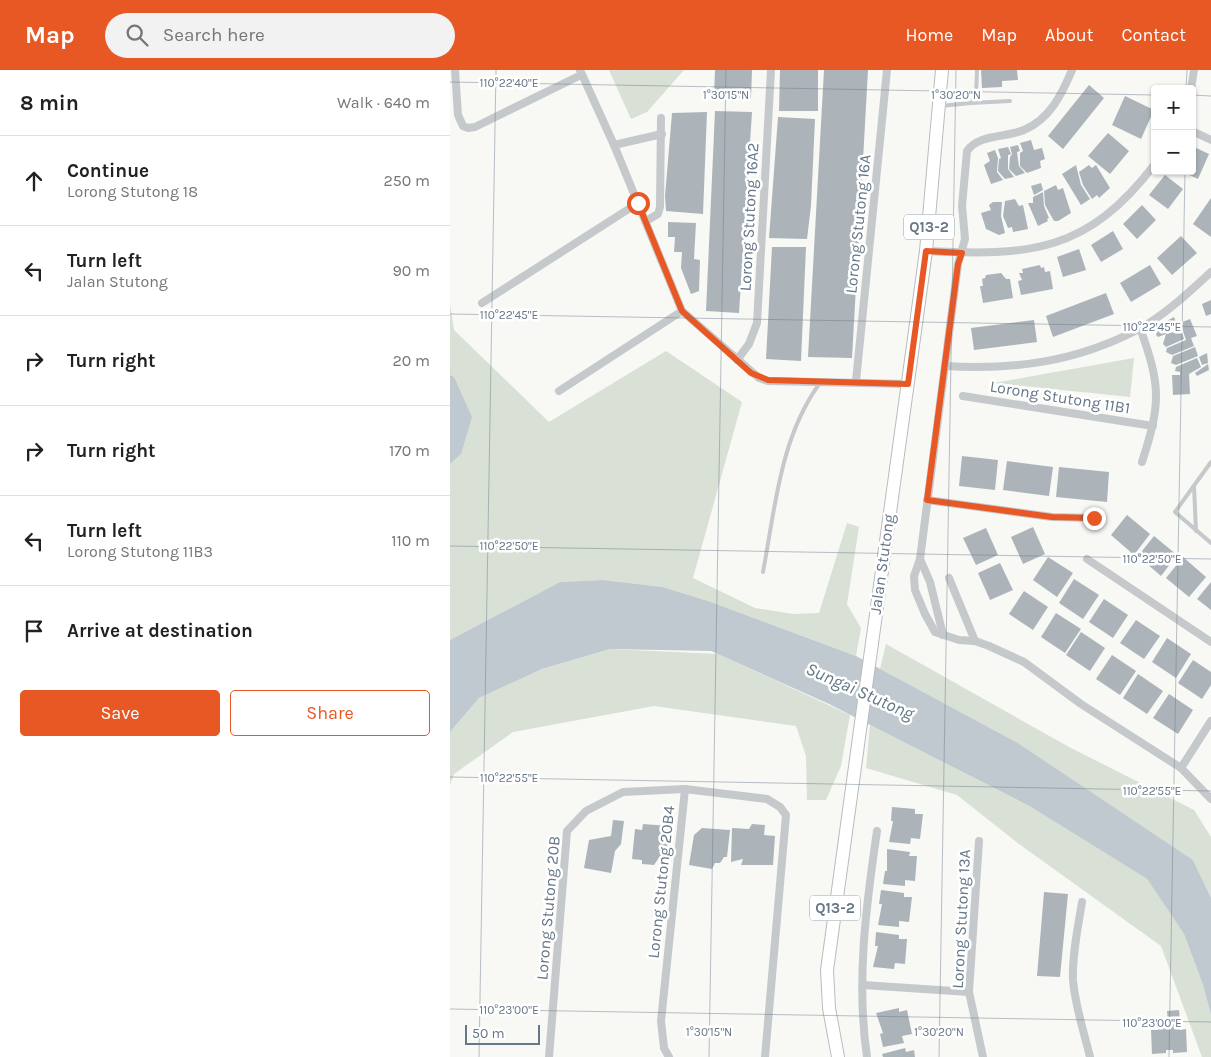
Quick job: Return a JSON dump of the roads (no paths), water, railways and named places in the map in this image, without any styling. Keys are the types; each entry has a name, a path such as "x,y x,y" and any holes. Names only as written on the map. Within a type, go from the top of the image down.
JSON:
{"main road":[{"name":"Jalan Stutong","path":"838,1057 829,1008 827,970 926,251 942,70"}],"street":[{"path":"455,70 458,115 463,126 468,128 475,127 581,72 614,145 682,311 751,373 768,380 856,381 908,384"},
{"name":"Lorong Stutong 16A2","path":"737,360 749,344 756,323 771,70"},
{"name":"Lorong Stutong 16A","path":"856,381 887,70"},
{"path":"1072,70 1061,96 1038,120 1025,130 978,141 967,152 962,206 965,239 958,264 920,559 914,576 915,590 935,632 960,640 975,641 1006,652 1024,662 1081,704 1181,768 1211,798"},
{"path":"1192,85 1194,70"},
{"path":"646,221 658,214 660,207 661,118"},
{"path":"1196,133 1211,140"},
{"path":"614,145 662,134"},
{"path":"926,251 962,253 1017,252 1067,239 1112,211 1138,186 1151,169"},
{"path":"482,303 638,203"},
{"path":"945,366 983,368 1033,365 1061,359 1140,328 1182,298 1211,272"},
{"path":"559,391 682,311"},
{"path":"1140,328 1156,377 1157,397 1152,426 1142,462"},
{"name":"Lorong Stutong 11B1","path":"963,396 1152,426"},
{"path":"927,500 1052,517 1094,518"},
{"path":"920,559 930,582 943,635"},
{"path":"1087,559 1211,642"},
{"path":"949,578 975,641"},
{"path":"1181,768 1211,721"},
{"name":"Lorong Stutong 20B","path":"549,1057 567,831 586,811 624,792 685,789"},
{"name":"Lorong Stutong 20B4","path":"670,1057 664,1048 661,1021 685,789 767,799 780,807 786,815 765,1057"},
{"path":"867,1057 863,1025 862,957 877,831"},
{"name":"Lorong Stutong 13A","path":"978,841 969,992 983,1057"},
{"path":"1082,902 1074,954 1073,979 1090,1057"},
{"path":"863,985 969,992"}],"lane":[{"path":"971,103 976,96 977,70"},
{"path":"940,106 1010,102"},
{"path":"763,572 785,453 812,393 821,381"},
{"path":"1211,462 1175,512 1211,543"},
{"path":"1194,485 1196,531"}],"water":[{"path":"450,375 454,377 472,417 461,454 450,464"},
{"name":"Sungai Stutong","path":"603,580 663,587 708,601 856,656 1018,743 1193,860 1211,898 1211,1015 1203,985 1184,934 1147,879 1031,807 829,704 711,651 610,649 542,669 479,698 450,732 450,640 560,582"}]}
